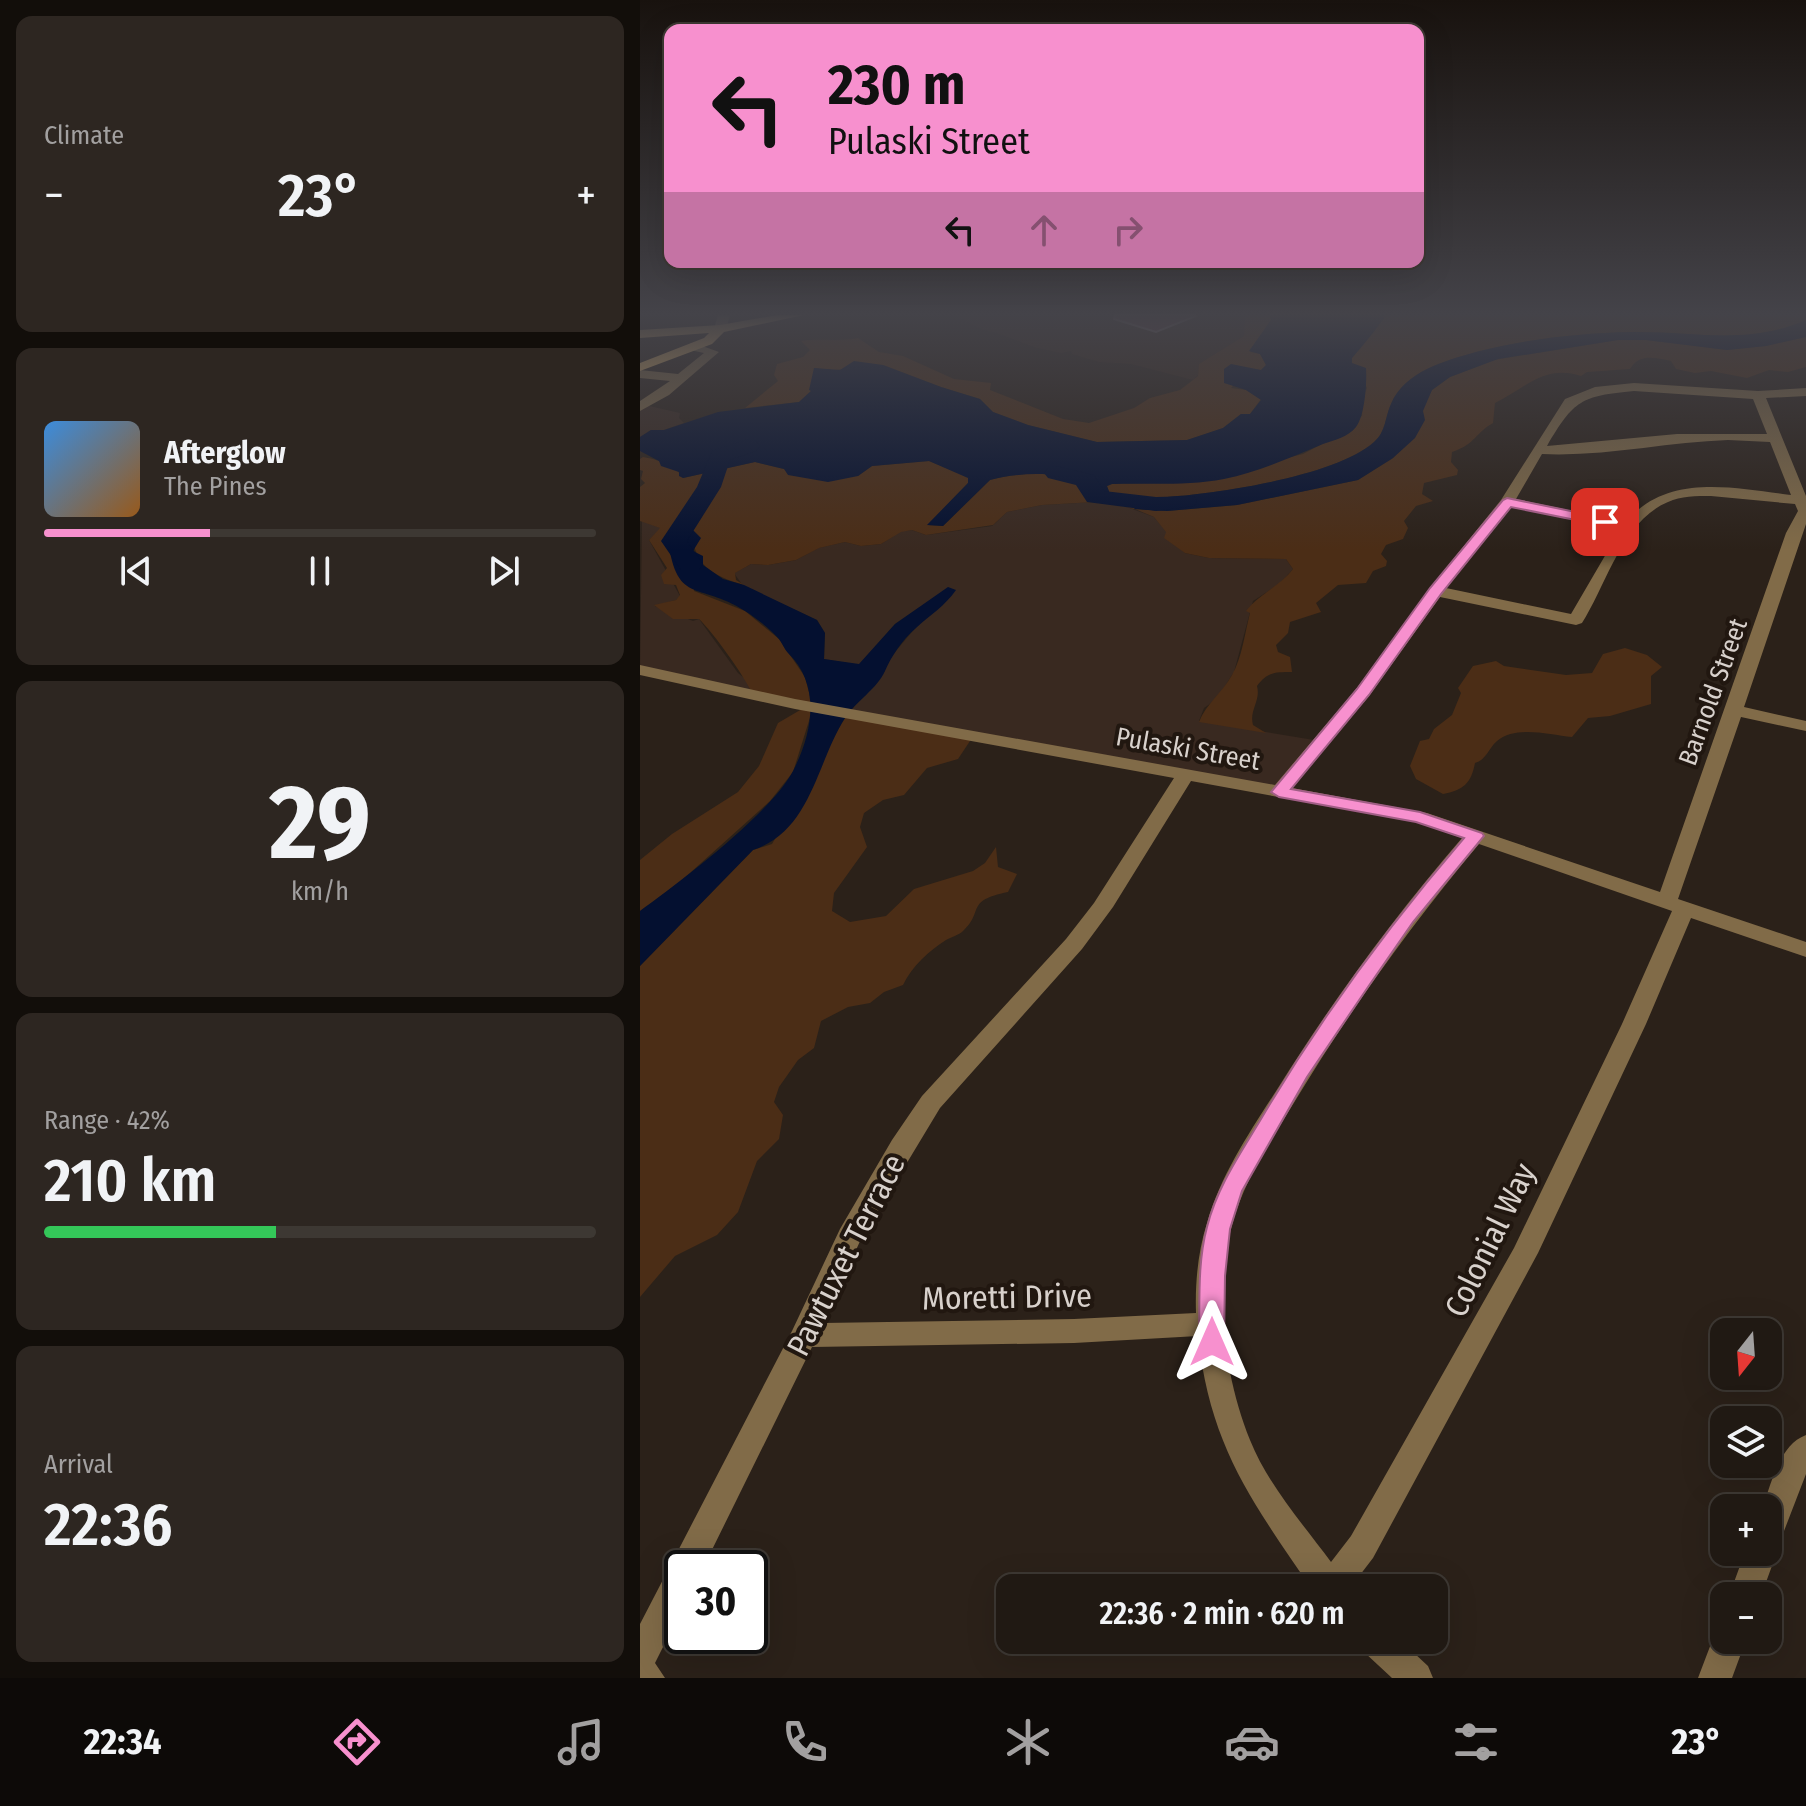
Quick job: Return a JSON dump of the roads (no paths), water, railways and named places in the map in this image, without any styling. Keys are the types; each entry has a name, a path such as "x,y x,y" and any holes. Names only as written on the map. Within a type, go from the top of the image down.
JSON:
{"street":[{"path":"1279,792 1363,692 1436,591 1507,502 1570,402 1590,393"},
{"path":"1732,393 1785,393"},
{"path":"1758,395 1774,438 1804,501"},
{"path":"1539,450 1565,451 1728,436 1774,438"},
{"path":"1436,591 1576,620 1629,527 1656,501 1678,494 1733,494 1804,501"},
{"name":"Barnold Street","path":"1675,905 1734,710 1794,533 1805,511 1804,501"},
{"path":"1507,502 1629,527"},
{"name":"Pulaski Street","path":"640,670 795,704 1420,817 1806,950"},
{"path":"1734,710 1806,726"},
{"name":"Pawtuxet Terrace","path":"695,1550 804,1335 849,1236 931,1102 1074,944 1185,775"},
{"path":"1320,1574 1263,1490 1235,1442 1217,1380 1210,1324 1218,1229 1231,1191 1299,1072 1397,931 1475,836"},
{"name":"Colonial Way","path":"1341,1574 1362,1547 1451,1392 1525,1253 1634,1024 1675,905"},
{"name":"Moretti Drive","path":"804,1335 1074,1331 1210,1324"},
{"path":"1782,1497 1795,1463 1806,1448"},
{"path":"640,1658 664,1611"},
{"path":"1391,1654 1416,1678"},
{"path":"1715,1678 1724,1654"},
{"path":"640,1672 648,1678"}],"water":[{"path":"808,393 961,393 980,399 993,412 1028,425 1097,442 1187,440 1223,428 1241,414 1250,414 1261,400 1251,393 1365,393 1362,415 1353,430 1341,438 1250,472 1210,481 1112,484 1107,486 1110,494 1105,500 1083,483 1070,478 1035,474 1000,478 990,480 943,526 927,525 968,483 968,478 929,461 872,466 858,476 828,482 788,475 784,469 755,462 683,478 679,472 661,466 659,461 640,451 640,437 651,430 664,430 718,412 799,402"},
{"path":"1397,393 1431,393 1423,411 1425,420 1415,438 1393,458 1358,480 1237,505 1167,511 1134,509 1146,498 1231,489 1329,466 1355,455 1378,438"},
{"path":"674,527 691,528 701,538 693,551 703,556 703,565 723,579 744,585 817,620 825,633 824,659 859,664 895,624 948,587 956,590 906,638 877,684 845,718 810,794 788,828 772,841 753,850 640,966 640,911 723,846 766,806 793,771 809,725 809,694 799,666 762,623 728,602 683,582 671,557 667,533"}],"waterway":[{"path":"690,564 674,541 709,487 720,456 748,446"},
{"path":"1056,473 1085,480 1096,497 1156,504 1185,501"}]}
